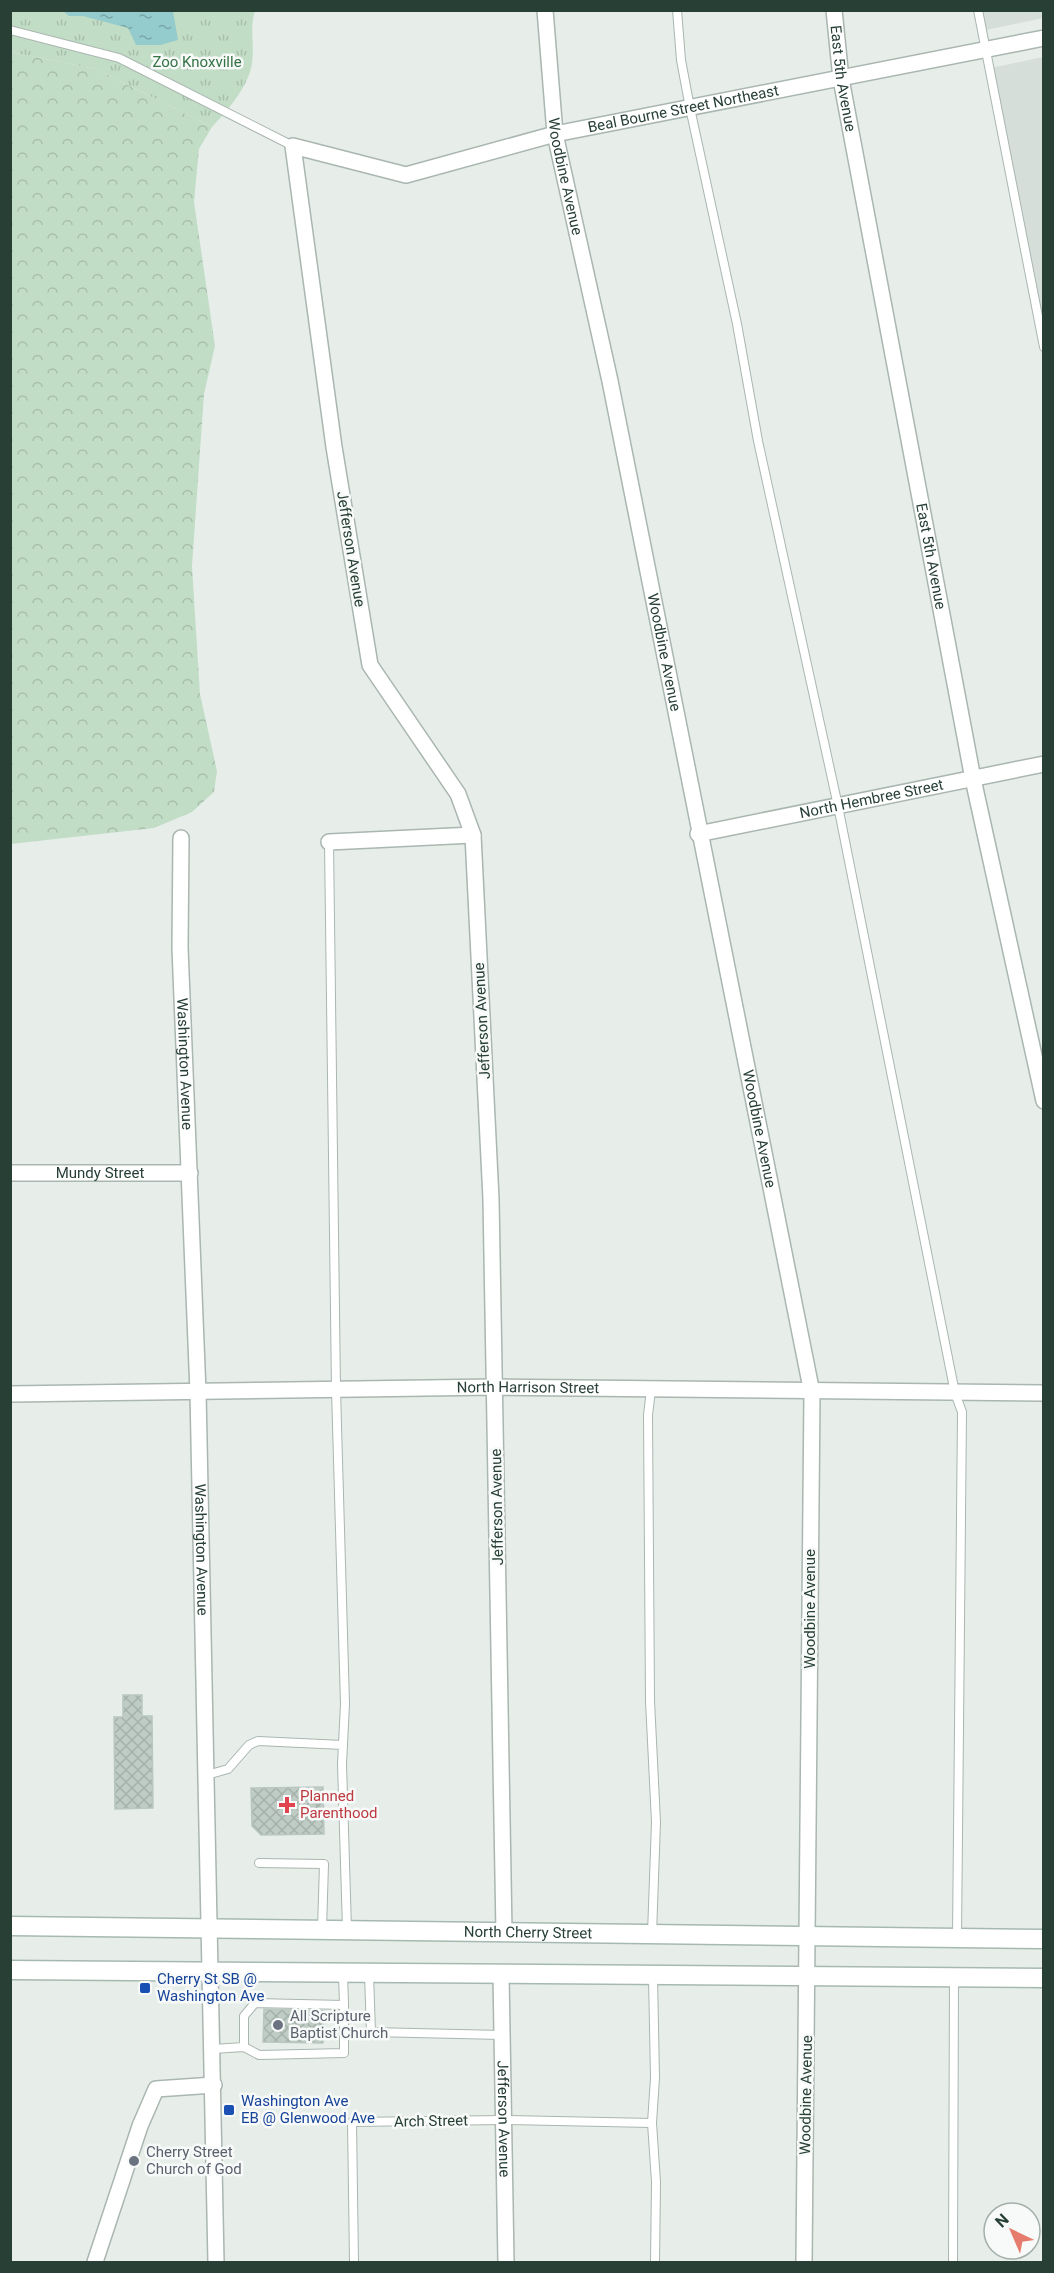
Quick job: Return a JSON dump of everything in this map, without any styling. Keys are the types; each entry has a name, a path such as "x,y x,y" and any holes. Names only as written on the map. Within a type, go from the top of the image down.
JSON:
{"main road":[{"name":"North Cherry Street","path":"10,1926 347,1932 808,1934 1044,1939"},
{"path":"10,1970 1044,1978"}],"street":[{"name":"Woodbine Avenue","path":"545,10 555,134 610,381 698,834 812,1393 804,2262"},
{"name":"East 5th Avenue","path":"834,10 841,79 973,779 1044,1101"},
{"name":"Beal Bourne Street Northeast","path":"293,146 406,176 555,134 1044,38"},
{"name":"Jefferson Avenue","path":"293,146 334,447 370,665 458,794 473,834 491,1198 504,1932"},
{"name":"North Hembree Street","path":"698,834 1044,765"},
{"path":"329,842 473,834"},
{"name":"Washington Avenue","path":"181,838 180,948 198,1392 216,2262"},
{"name":"Mundy Street","path":"10,1173 190,1173"},
{"name":"North Harrison Street","path":"10,1394 495,1387 812,1393 1044,1393"},
{"name":"Jefferson Avenue","path":"501,1975 506,2262"},
{"path":"95,2262 140,2126 156,2089 214,2085"}],"lane":[{"path":"677,10 681,60 690,108 737,324 758,441 838,806 955,1393 962,1412 957,1938"},
{"path":"978,10 984,51 1044,347"},
{"path":"10,30 118,58 293,146"},
{"path":"329,842 336,1390 345,1704 343,1745 347,1932"},
{"path":"651,1390 648,1415 650,1666 656,1822 652,1934"},
{"path":"207,1775 228,1769 249,1745 258,1741 343,1745"},
{"path":"259,1863 324,1864 322,1931"},
{"path":"213,2049 244,2047 259,2055 344,2053 343,1973"},
{"path":"369,1974 371,2032 502,2035"},
{"path":"653,1975 655,2078 652,2123 656,2182 655,2262"},
{"path":"953,2262 954,1978"},
{"path":"244,2047 243,2016 255,2003 344,2005"},
{"name":"Arch Street","path":"354,2262 352,2122 504,2120 652,2123"}],"shaded area":[{"path":"978,11 1043,11 1043,18 981,31"},
{"path":"1043,57 1043,347 987,69"}],"green space":[{"name":"Zoo Knoxville","path":"10,11 255,11 252,24 253,56 250,72 237,97 212,127 96,69 11,52"},
{"path":"11,52 96,69 212,127 199,149 194,202 215,346 204,394 192,566 200,694 217,771 214,792 192,812 154,828 11,844"}],"water":[{"path":"63,11 173,11 178,40 160,45 136,45 128,28 83,16 69,16"}],"building":[{"path":"123,1695 142,1695 142,1716 152,1716 153,1808 115,1809 114,1717 123,1717"},
{"name":"Planned Parenthood","path":"323,1787 324,1834 261,1835 252,1826 251,1788"},
{"path":"264,2009 324,2011 323,2043 263,2042"}],"place":[{"name":"Planned Parenthood","path":"287,1805"},
{"name":"Cherry St SB @ Washington Ave","path":"145,1988"},
{"name":"All Scripture Baptist Church","path":"278,2025"},
{"name":"Washington Ave EB @ Glenwood Ave","path":"229,2110"},
{"name":"Cherry Street Church of God","path":"134,2161"}]}
